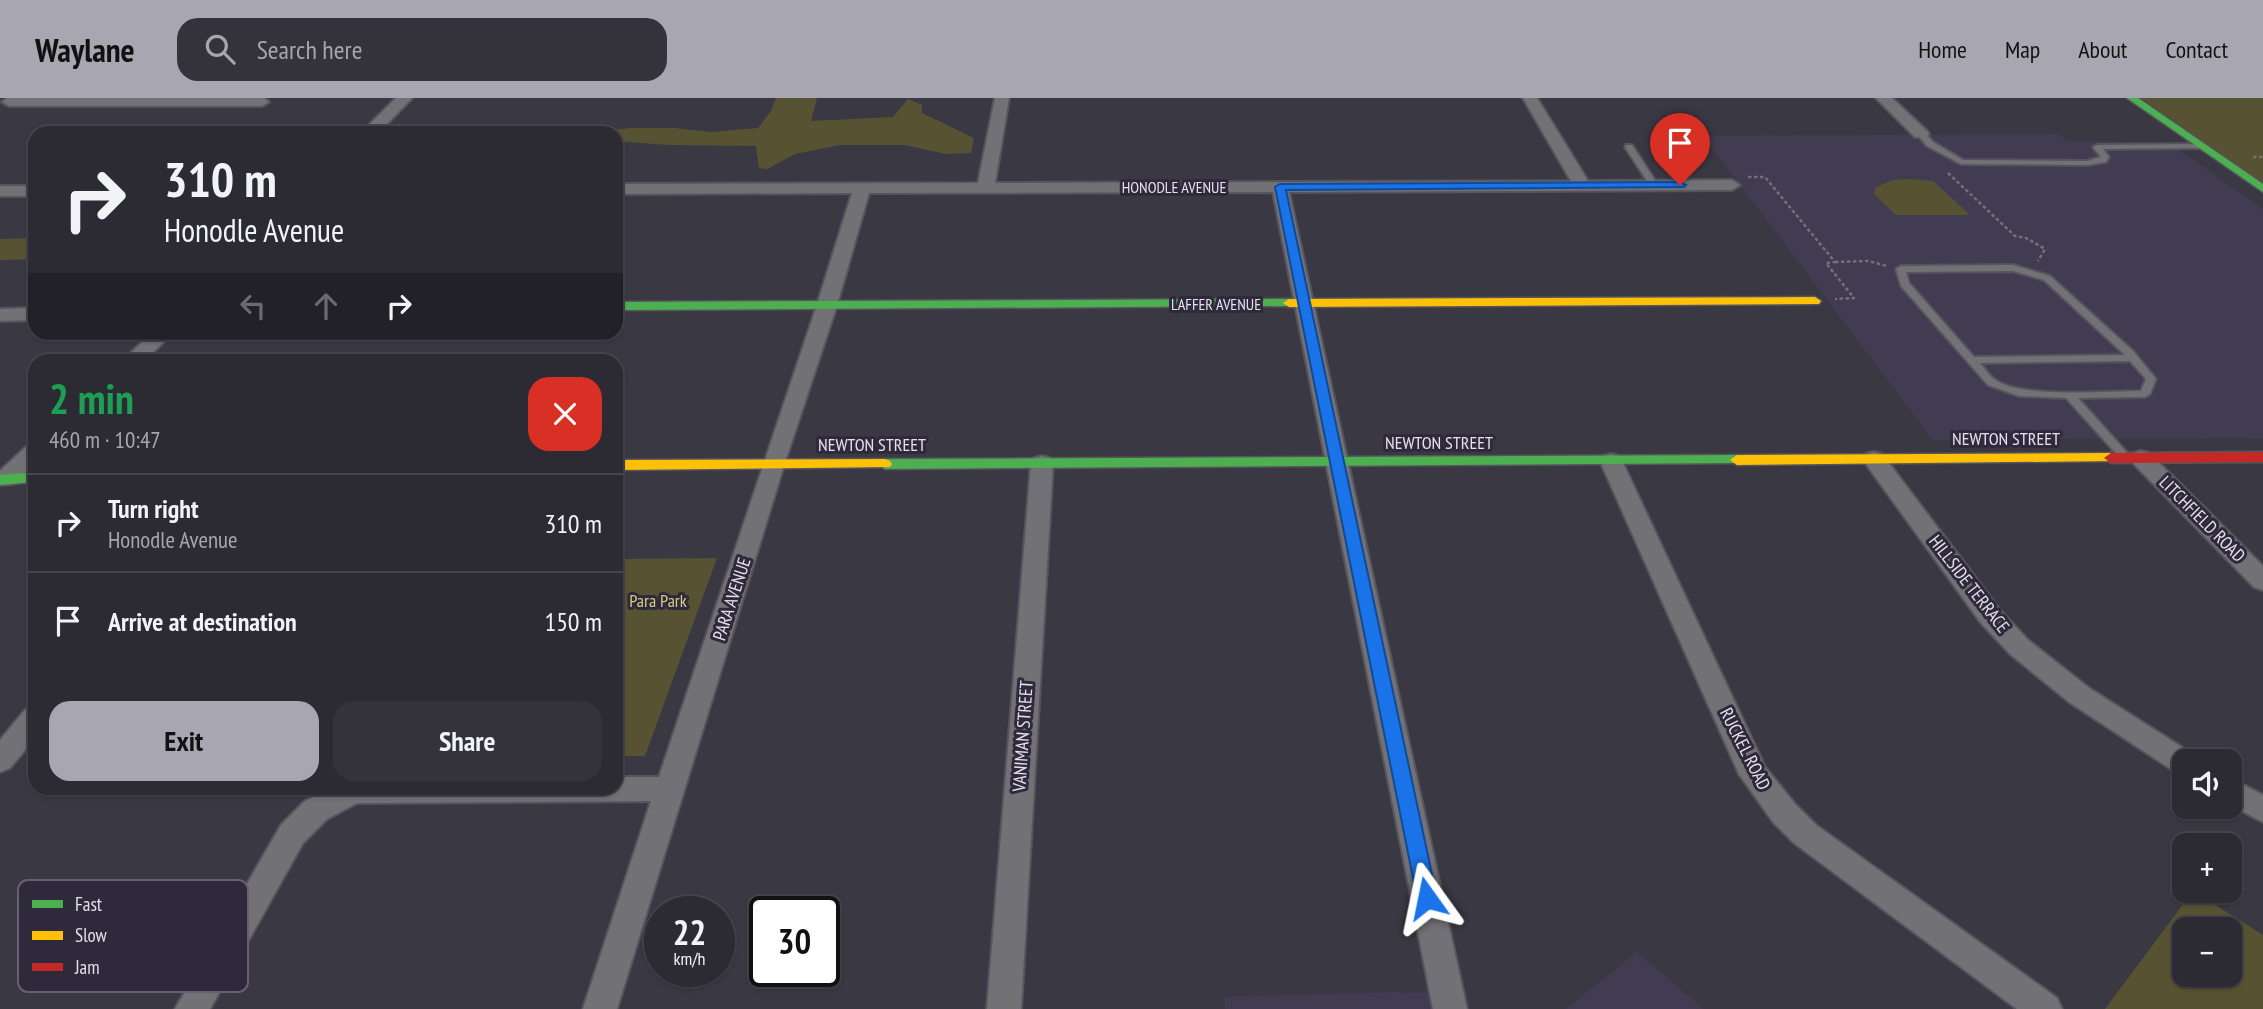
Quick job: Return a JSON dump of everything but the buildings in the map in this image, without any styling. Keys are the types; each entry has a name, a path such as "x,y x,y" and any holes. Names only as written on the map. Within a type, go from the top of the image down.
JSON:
{"street":[{"path":"4,103 25,98"},
{"path":"376,126 405,98"},
{"path":"986,187 1002,98"},
{"path":"1531,98 1581,185"},
{"path":"1882,98 1921,135"},
{"path":"2132,98 2263,189"},
{"path":"4,103 262,102"},
{"name":"HONODLE AVENUE","path":"623,189 1654,185 1739,181"},
{"path":"1280,187 1450,1009"},
{"name":"PARA AVENUE","path":"600,1009 773,465 827,305 862,188"},
{"path":"0,191 28,191"},
{"name":"LAFFER AVENUE","path":"623,306 1815,301"},
{"path":"0,315 28,314"},
{"path":"140,354 155,340"},
{"name":"NEWTON STREET","path":"623,465 2263,457"},
{"path":"2,480 28,458"},
{"name":"LITCHFIELD ROAD","path":"2133,458 2263,581"},
{"name":"HILLSIDE TERRACE","path":"1874,459 1990,616 2019,647 2079,695 2172,755"},
{"name":"RUCKEL ROAD","path":"1611,461 1754,774 1767,793 1805,834 2045,1009"},
{"name":"VANIMAN STREET","path":"1004,1009 1042,463"},
{"path":"2,480 28,478"},
{"path":"0,760 28,726"},
{"path":"623,789 669,789"},
{"path":"248,912 292,834 316,810 345,795"},
{"path":"2242,797 2263,810"},
{"path":"192,1009 202,992"}],"lane":[{"path":"1921,135 1953,159 1973,163 2087,163 2103,160 2105,157 2097,147 2201,146"},
{"path":"1629,147 1654,185"},
{"path":"2013,268 2030,274 2046,278 2070,297 2133,358 2151,379 2145,394 2019,393 1993,383 1904,284 1901,270 2013,268"},
{"path":"1972,360 2133,358"},
{"path":"2069,395 2133,458"}],"path":[{"path":"1953,159 1942,166 1965,190 2015,236 2026,238 2045,249 2030,274"},
{"path":"1739,181 1765,177 1835,262"},
{"path":"1844,299 1854,298 1826,262 1868,261 1901,270"}],"shaded area":[{"path":"2058,134 2067,141 2168,142 2263,209 2263,438 1933,440 1703,136"},
{"path":"1637,952 1704,1009 1566,1009"},
{"path":"1446,993 1450,1009 1225,1009 1224,997"}],"green space":[{"path":"776,98 817,98 811,121 893,117 908,99 922,105 922,113 974,138 971,153 946,154 905,145 840,145 795,154 767,169 759,168 756,146 623,142 623,129 674,128 711,132 758,128 771,111"},
{"path":"2141,98 2263,98 2263,183"},
{"path":"1893,180 1933,181 1970,215 1896,215 1874,194 1876,187"},
{"path":"28,238 28,259 0,260 0,239"},
{"name":"Para Park","path":"717,558 645,756 623,756 623,559"},
{"path":"2184,903 2212,903 2234,917 2174,917"},
{"path":"2172,919 2172,987 2242,987 2242,922 2263,935 2263,1009 2105,1009"}],"traffic: fast":[{"path":"2132,98 2263,189"},
{"path":"623,306 1289,303"},
{"path":"885,464 1737,460"},
{"path":"0,480 28,478"}],"traffic: slow":[{"path":"1289,303 1815,301"},
{"path":"1737,460 2111,458"},
{"path":"623,465 885,464"}],"traffic: jam":[{"path":"2111,458 2263,457"}],"route":[{"path":"1427,898 1336,463 1288,215 1280,187 1680,185"}]}
